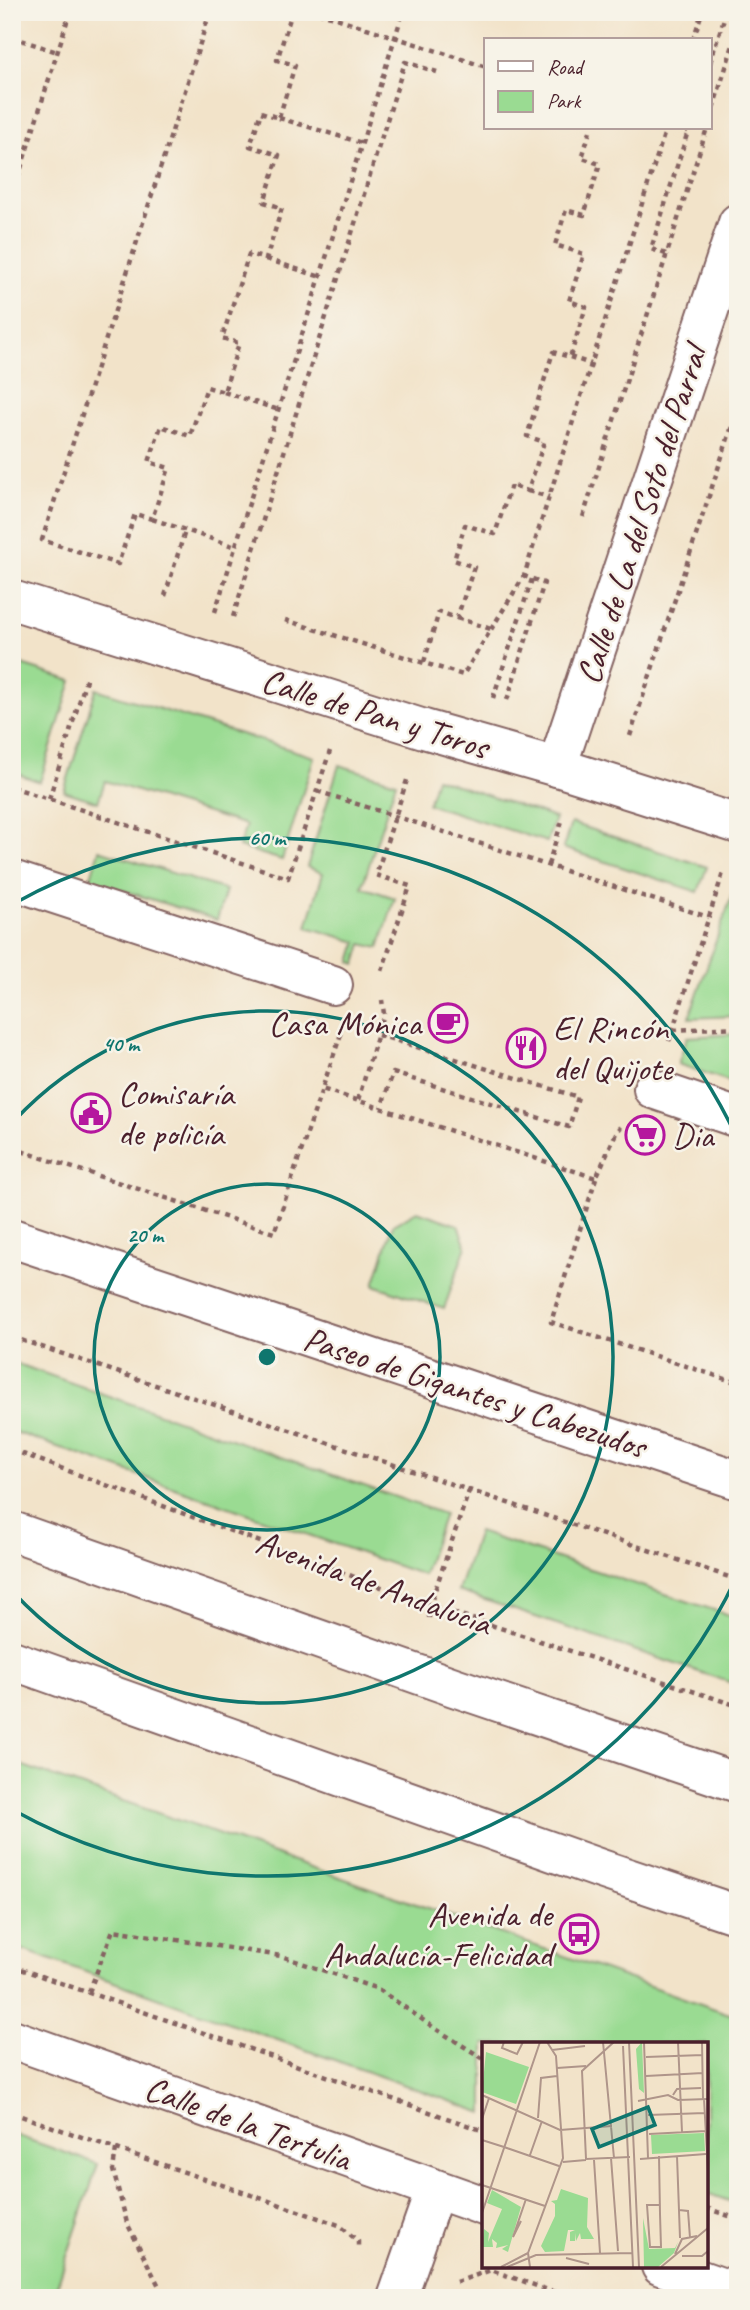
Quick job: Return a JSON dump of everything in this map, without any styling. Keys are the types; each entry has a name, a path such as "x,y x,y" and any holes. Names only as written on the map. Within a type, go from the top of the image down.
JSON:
{"street":[{"name":"Calle de La del Soto del Parral","path":"557,767 738,223"},
{"name":"Calle de Pan y Toros","path":"12,600 738,824"},
{"path":"12,880 333,985"},
{"path":"653,1089 738,1118"},
{"name":"Paseo de Gigantes y Cabezudos","path":"12,1238 738,1480"},
{"name":"Avenida de Andalucía","path":"12,1531 454,1687 738,1783"},
{"path":"12,1660 738,1915"},
{"name":"Calle de la Tertulia","path":"12,2039 482,2205"},
{"path":"397,2298 435,2190"},
{"path":"667,2268 738,2293"}],"path":[{"path":"12,197 70,12"},
{"path":"210,12 42,540 118,565 135,514 236,547"},
{"path":"279,118 295,65 277,60 292,12"},
{"path":"318,12 484,66"},
{"path":"215,613 403,12"},
{"path":"694,38 702,12"},
{"path":"712,57 726,12"},
{"path":"712,112 738,29"},
{"path":"12,37 57,52"},
{"path":"233,618 405,62 438,72"},
{"path":"265,260 282,208 264,202 279,155 250,146 261,112 362,143"},
{"path":"570,357 586,307 569,301 584,254 555,245 566,210 584,215 600,164 582,158 590,130"},
{"path":"285,620 463,674 524,576 665,130"},
{"path":"666,254 651,250 689,130"},
{"path":"580,527 705,130"},
{"path":"224,393 239,343 222,338 249,254 321,277"},
{"path":"528,491 544,442 527,436 553,352 591,364"},
{"path":"152,519 169,468 149,462 161,426 190,436 207,387 279,410"},
{"path":"628,740 738,408"},
{"path":"457,618 474,567 454,560 465,525 495,534 511,485 549,497"},
{"path":"164,597 185,530"},
{"path":"506,705 544,583 524,576"},
{"path":"496,692 532,579"},
{"path":"152,593 177,601"},
{"path":"202,609 244,622"},
{"path":"424,662 439,612 491,629"},
{"path":"48,799 88,676"},
{"path":"480,696 514,707"},
{"path":"12,787 288,878 346,704"},
{"path":"379,980 410,886 376,875 408,778"},
{"path":"317,790 708,917"},
{"path":"548,865 560,827"},
{"path":"669,1041 722,874"},
{"path":"12,1148 274,1233 342,1032 333,985"},
{"path":"358,1100 384,1014 381,991"},
{"path":"673,1030 738,1027"},
{"path":"378,1035 578,1097 569,1127 393,1073 381,1108"},
{"path":"322,1089 596,1178"},
{"path":"653,1089 616,1133 596,1178 551,1322 738,1383"},
{"path":"12,1337 738,1580"},
{"name":"Avenida de Andalucía","path":"12,1450 430,1605 738,1706"},
{"path":"429,1618 430,1605 469,1491"},
{"path":"89,1992 113,1930 229,1947 281,1956 379,1989 482,2058"},
{"path":"12,1966 482,2130"},
{"path":"12,2113 339,2225 358,2241 358,2258"},
{"path":"116,2149 113,2170 127,2223 165,2298"},
{"path":"708,2209 738,2219"},
{"path":"453,2290 456,2282 491,2270 571,2298"}],"green space":[{"path":"12,662 72,681 40,782 12,772"},
{"path":"96,689 314,757 282,860 239,847 246,825 105,781 98,802 64,791"},
{"path":"339,765 396,782 362,887 395,898 379,948 362,944 356,964 351,962 357,942 307,927 323,873 307,867"},
{"path":"436,778 555,818 547,842 428,804"},
{"path":"571,823 707,867 698,892 563,848"},
{"path":"99,850 226,890 217,920 90,880"},
{"path":"738,878 738,1016 689,1018"},
{"path":"738,1034 738,1084 678,1064 687,1037"},
{"path":"417,1211 458,1225 466,1246 444,1309 374,1285 393,1225"},
{"path":"12,1362 444,1514 423,1575 12,1431"},
{"path":"478,1532 738,1618 738,1685 458,1591"},
{"path":"12,1762 738,2017 738,2204 708,2194 708,2042 482,2042 482,2112 12,1946"},
{"path":"12,2134 98,2164 53,2298 12,2298"}],"place":[{"name":"Casa Mónica","path":"448,1023"},
{"name":"El Rincón del Quijote","path":"526,1048"},
{"name":"Comisaría de policía","path":"91,1113"},
{"name":"Dia","path":"645,1135"},
{"name":"Avenida de Andalucía-Felicidad","path":"579,1934"}]}
